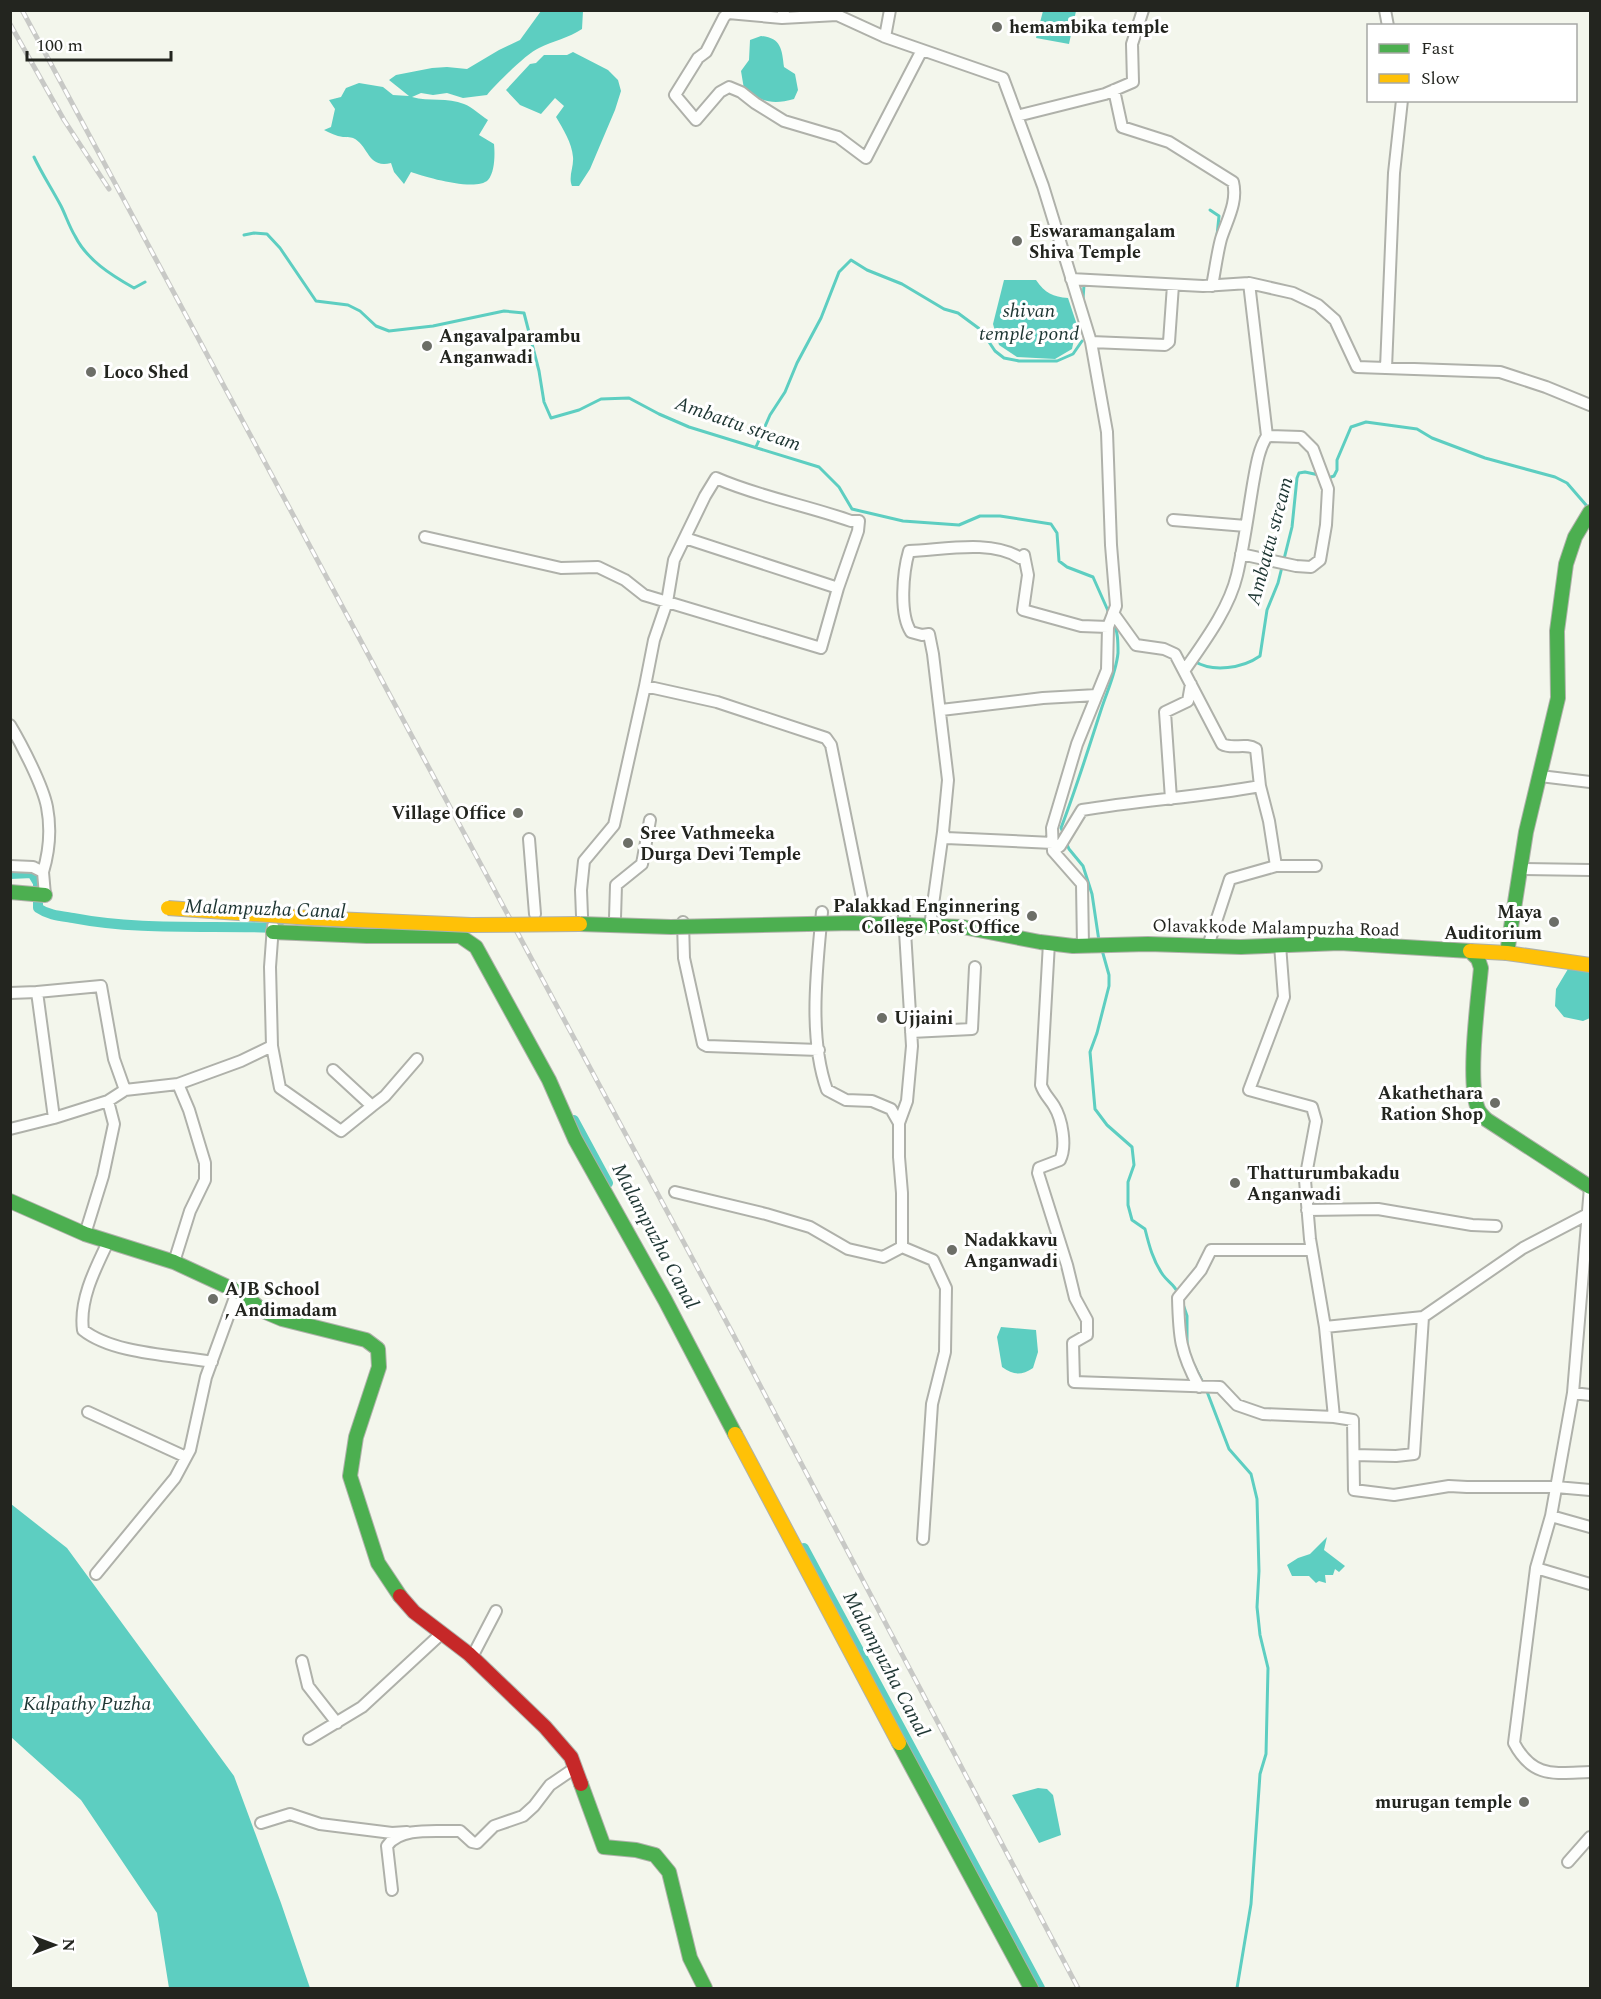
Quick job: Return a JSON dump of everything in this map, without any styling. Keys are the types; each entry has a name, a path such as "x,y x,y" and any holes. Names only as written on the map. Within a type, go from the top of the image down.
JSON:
{"street":[{"path":"885,37 890,10"},
{"path":"1017,116 1114,90 1133,82 1132,44 1143,10"},
{"path":"922,50 866,158 838,136 784,121 755,104 741,92 729,87 720,92 696,120 675,95 698,58 706,52 728,12 754,17 783,14 837,15 885,37 1003,78 1043,186 1091,342 1107,432 1111,545 1116,606 1108,626 1107,670 1077,744 1052,828 1055,847 1082,884 1094,945"},
{"path":"1114,90 1122,128 1169,142 1233,182 1236,191 1235,200 1221,238 1212,286"},
{"path":"1386,368 1394,173 1402,102"},
{"path":"1071,279 1173,285 1249,284 1293,293 1318,305 1335,320 1357,367 1500,372 1590,405"},
{"path":"1188,665 1215,625 1236,577 1261,445 1267,436 1249,284"},
{"path":"1091,342 1165,345 1169,342 1173,285"},
{"path":"1241,554 1311,567 1320,560 1326,525 1328,489 1313,448 1301,437 1267,436"},
{"path":"425,537 561,568 598,567 625,580 644,596 667,602 820,648 858,531 859,521 851,521 797,503 762,495 716,478 674,560 667,602 654,640 614,825 584,861 580,890 582,916"},
{"path":"1507,953 1526,832 1558,698 1557,631 1566,564 1575,537 1590,512"},
{"path":"1173,520 1246,526"},
{"path":"685,538 838,588"},
{"path":"931,919 948,780 941,711 929,634 911,633 906,625 904,571 909,550 956,547 1000,549 1020,558 1024,555 1028,575 1023,610 1081,626 1108,626"},
{"path":"1113,613 1136,645 1164,649 1175,654 1188,665 1191,683 1222,744 1251,746 1256,749 1260,786 1269,821 1276,866"},
{"path":"1171,799 1165,712 1185,705 1188,701 1191,683"},
{"path":"645,686 717,702 826,738 831,745 865,912"},
{"path":"941,711 1043,698 1097,695"},
{"path":"10,725 27,757 47,807 48,856 38,894 10,892"},
{"path":"1540,776 1590,782"},
{"path":"943,832 946,838 1055,847 1069,833 1082,810 1116,804 1215,795 1260,786"},
{"path":"615,918 616,885 642,864 650,820"},
{"path":"529,839 535,914"},
{"path":"10,866 33,867 43,872"},
{"path":"1208,946 1230,879 1276,866 1316,866"},
{"path":"1520,869 1590,870"},
{"name":"Olavakkode Malampuzha Road","path":"168,908 311,918 471,925 544,923 671,927 853,923 963,927 1049,943 1208,946 1340,943 1507,953 1590,965"},
{"path":"273,909 270,967 272,1046 280,1088 341,1131 385,1096 417,1059"},
{"path":"822,912 817,968 820,1072 827,1090 846,1100 872,1101 891,1109 899,1123"},
{"path":"437,914 441,936"},
{"path":"902,1246 903,1193 899,1157 899,1123 907,1101 912,1046 904,915"},
{"path":"683,922 684,958 704,1044 707,1046 819,1050"},
{"path":"273,929 367,936 460,936 476,947 484,958 549,1080 575,1139 665,1300 1031,1989"},
{"path":"1049,943 1041,1085 1044,1095 1057,1113 1062,1131 1063,1149 1060,1160 1045,1165 1038,1173 1075,1298 1088,1320 1087,1335 1073,1343 1074,1382 1220,1387 1237,1405 1263,1414 1353,1420 1354,1490 1394,1495 1449,1486 1556,1487 1590,1490"},
{"path":"1280,945 1284,997 1249,1090 1312,1107 1317,1121 1305,1180 1311,1250 1325,1327 1334,1417"},
{"path":"1470,951 1478,959 1481,968 1475,1074 1475,1098 1478,1110 1487,1120 1590,1187 1573,1393 1551,1516 1536,1568 1514,1743 1522,1758 1544,1773 1590,1772"},
{"path":"911,1032 972,1029 975,967"},
{"path":"10,993 67,991 101,986 114,1059 125,1090"},
{"path":"37,992 54,1118"},
{"path":"11,1126 54,1118 108,1101 125,1090 178,1084 241,1061 272,1046"},
{"path":"333,1070 372,1106"},
{"path":"174,1262 190,1211 205,1180 205,1163 189,1110 178,1084"},
{"path":"85,1234 103,1176 114,1124 108,1101"},
{"path":"675,1192 810,1227 848,1249 883,1257 902,1246"},
{"path":"10,1202 18,1203 85,1234 174,1262 237,1292 262,1311 282,1319 366,1340 378,1349 379,1367 356,1437 350,1476 378,1563 396,1593 414,1612 472,1657 546,1727 571,1757 604,1847 636,1850 655,1855 669,1872 690,1958 705,1989"},
{"path":"1307,1210 1378,1209 1472,1226 1496,1226"},
{"path":"1325,1327 1423,1317 1523,1248 1588,1214"},
{"path":"108,1242 89,1285 81,1318 83,1330 89,1335 122,1348 212,1362"},
{"path":"902,1246 933,1260 946,1288 945,1352 932,1404 923,1539"},
{"path":"1199,1387 1180,1342 1178,1298 1201,1270 1211,1250 1311,1250"},
{"path":"96,1574 175,1478 190,1450 206,1377 237,1292"},
{"path":"1354,1455 1414,1454 1423,1317"},
{"path":"1573,1393 1590,1395"},
{"path":"88,1412 186,1457"},
{"path":"1551,1516 1590,1527"},
{"path":"1536,1568 1590,1584"},
{"path":"472,1657 496,1611"},
{"path":"309,1739 362,1707 442,1633"},
{"path":"302,1661 309,1686 337,1723"},
{"path":"261,1822 290,1814 320,1824 392,1833 460,1831 472,1842 477,1843 494,1826 523,1816 550,1785 575,1768"},
{"path":"392,1890 387,1846 410,1831"},
{"path":"1568,1862 1590,1837"}],"water":[{"path":"541,11 583,11 582,29 534,51 512,69 487,95 463,98 447,93 433,95 421,93 412,97 458,102 470,107 488,120 479,135 494,144 493,168 488,180 473,185 462,184 411,172 404,184 394,172 391,163 377,163 358,141 324,130 331,127 335,109 329,100 341,97 346,88 359,83 383,87 393,95 409,96 389,80 396,75 432,68 467,69 520,40"},
{"path":"1043,11 1076,11 1069,44 1036,38"},
{"path":"761,36 777,42 784,67 795,74 798,90 794,99 780,102 768,101 744,89 741,71 749,60 750,40"},
{"path":"573,52 608,70 618,80 621,91 590,169 579,186 572,186 571,147 556,117 564,106 555,98 541,114 520,105 506,90 530,64 536,63 544,55 567,55"},
{"name":"shivan temple pond","path":"1004,280 1036,280 1050,294 1068,298 1077,325 1072,349 1055,359 1017,357 999,345 993,324"},
{"path":"1568,969 1590,972 1590,1018 1583,1021 1564,1017 1555,1006 1556,989"},
{"path":"1001,1327 1036,1330 1038,1352 1033,1368 1017,1374 1002,1367 997,1337"},
{"name":"Kalpathy Puzha","path":"11,1504 67,1548 234,1776 310,1988 169,1988 157,1913 81,1800 11,1737"},
{"path":"1327,1537 1324,1550 1345,1566 1339,1572 1335,1569 1333,1575 1325,1575 1326,1583 1319,1581 1316,1583 1309,1576 1292,1576 1287,1565 1310,1554"},
{"path":"1038,1788 1047,1789 1053,1795 1061,1835 1039,1843 1012,1795"}],"waterway":[{"path":"34,157 80,245 93,260 134,288 145,282"},
{"path":"1210,210 1219,216 1217,236"},
{"name":"Ambattu stream","path":"244,235 267,234 280,248 316,301 348,305 360,311 376,326 389,331 433,326 504,311 524,313 539,371 544,402 551,418 579,410 601,399 629,398 689,427 819,467 839,487 852,509 903,521 959,525 980,516 1000,516 1051,524 1057,533 1059,561 1067,567 1093,577 1109,613"},
{"path":"756,447 770,415 785,392 797,363 821,318 839,272 851,260 867,270 902,284 944,309 958,313 981,330 995,351 1004,358 1019,361 1057,361 1073,354 1082,341"},
{"path":"1083,299 1084,285 1087,285"},
{"name":"Ambattu stream","path":"1328,478 1334,476 1337,470 1337,460 1351,427 1366,422 1417,429 1432,438 1485,458 1555,477 1567,483 1586,505"},
{"name":"Ambattu stream","path":"1194,661 1210,667 1228,668 1245,664 1260,656 1267,610 1278,583 1292,527 1297,478 1299,473 1305,472 1319,475"},
{"name":"Ambattu stream","path":"1064,835 1061,828 1115,668 1118,641 1113,622"},
{"path":"1066,842 1083,866 1092,894 1099,941"},
{"name":"Malampuzha Canal","path":"10,874 32,873 38,883 38,908 59,916 124,925 280,928"},
{"path":"1102,950 1109,975 1109,986 1090,1052 1095,1109 1107,1125 1132,1147 1134,1165 1128,1182 1128,1205 1132,1220 1145,1229 1157,1264 1178,1293"},
{"name":"Malampuzha Canal","path":"574,1120 608,1183"},
{"path":"1183,1304 1187,1316 1187,1345"},
{"path":"1194,1365 1203,1383"},
{"path":"1206,1389 1229,1449 1251,1474 1257,1499 1259,1571 1257,1607 1260,1635 1268,1668 1266,1754 1260,1774 1251,1904 1237,1988"},
{"name":"Malampuzha Canal","path":"804,1548 1040,1988"}],"railway":[{"path":"22,10 734,1336 1078,1988"},
{"path":"10,24 64,120 109,189"}],"traffic: fast":[{"path":"1507,953 1526,832 1558,698 1557,631 1566,564 1575,537 1590,512"},
{"path":"10,892 45,895"},
{"path":"580,924 671,927 853,923 963,927"},
{"path":"963,927 1073,946 1148,944 1241,947 1340,943 1470,951 1478,959 1481,968 1473,1061 1475,1097 1479,1111 1487,1120 1590,1187"},
{"path":"273,932 367,936 460,936 476,947 549,1080 575,1139 665,1300 735,1434"},
{"path":"10,1201 85,1234 174,1262 243,1294 263,1311 282,1319 366,1340 378,1349 379,1367 356,1437 350,1476 378,1563 400,1596"},
{"path":"899,1743 1031,1988"},
{"path":"581,1784 604,1847 636,1850 655,1855 669,1872 690,1958 705,1988"}],"traffic: slow":[{"path":"168,908 311,918 471,925 580,924"},
{"path":"1470,951 1507,953 1590,965"},
{"path":"735,1434 899,1743"}],"traffic: jam":[{"path":"400,1596 414,1612 469,1654 545,1727 571,1757 581,1784"}],"place":[{"name":"hemambika temple","path":"997,27"},
{"name":"Eswaramangalam Shiva Temple","path":"1017,241"},
{"name":"Angavalparambu Anganwadi","path":"427,346"},
{"name":"Loco Shed","path":"91,372"},
{"name":"Village Office","path":"518,813"},
{"name":"Sree Vathmeeka Durga Devi Temple","path":"628,843"},
{"name":"Palakkad Enginnering College Post Office","path":"1032,916"},
{"name":"Maya Auditorium","path":"1554,922"},
{"name":"Ujjaini","path":"882,1018"},
{"name":"Akathethara Ration Shop","path":"1495,1103"},
{"name":"Thatturumbakadu Anganwadi","path":"1235,1183"},
{"name":"Nadakkavu Anganwadi","path":"952,1250"},
{"name":"AJB School , Andimadam","path":"213,1299"},
{"name":"murugan temple","path":"1524,1802"}]}
